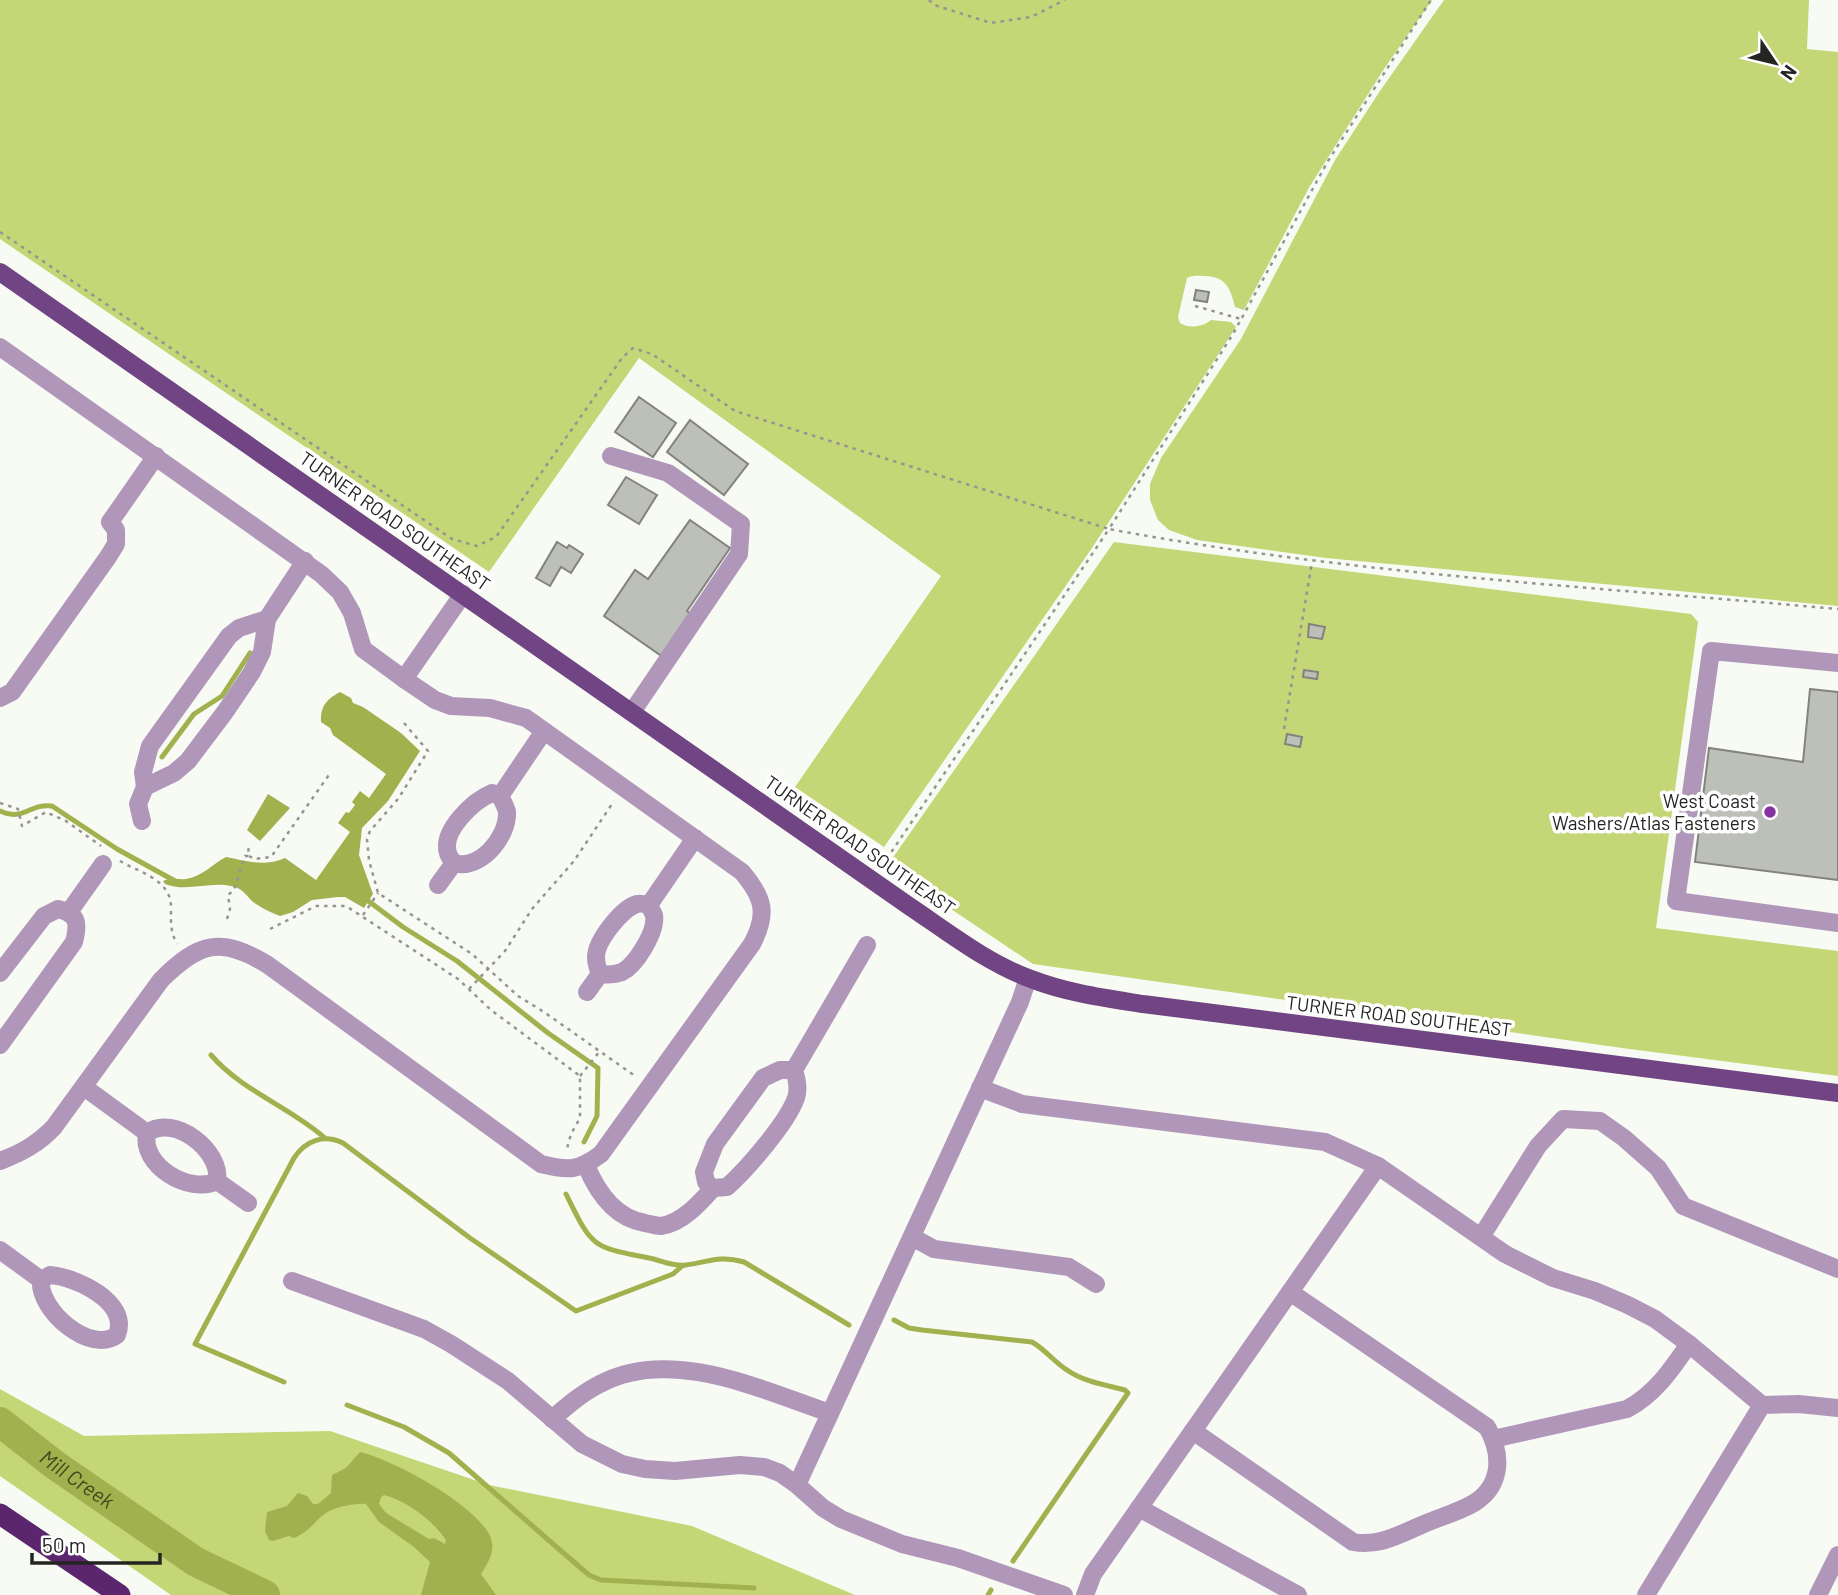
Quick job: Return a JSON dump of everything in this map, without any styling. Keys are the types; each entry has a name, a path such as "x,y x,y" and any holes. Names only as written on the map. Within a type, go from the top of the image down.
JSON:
{"highway":[{"path":"0,1514 120,1595"}],"main road":[{"name":"TURNER ROAD SOUTHEAST","path":"0,272 872,880 958,939 1028,978 1055,988 1143,1004 1838,1094"}],"street":[{"path":"0,1161 21,1153 42,1140 54,1127 161,980 180,960 215,946 234,948 268,965 541,1164 572,1170 586,1165 601,1154 752,944 762,925 762,906 754,886 742,872 526,718 507,711 451,706 404,679 363,649 352,613 340,592 305,561 156,456 2,353"},
{"path":"0,698 12,692 108,557 116,544 116,530 110,522 156,456"},
{"path":"611,456 668,473 741,524 739,554 632,712"},
{"path":"145,787 174,773 188,761 225,712 262,652 267,619 305,561"},
{"path":"404,679 463,594"},
{"path":"142,821 138,804 145,787 143,772 150,746 216,651 239,628 267,619"},
{"path":"1838,663 1711,651 1676,901 1838,923"},
{"path":"500,796 544,731"},
{"path":"492,793 500,796 507,811 502,830 493,846 478,862 463,866 454,863 448,853 447,840 455,825 481,798 492,793"},
{"path":"649,905 695,838"},
{"path":"438,885 454,863"},
{"path":"69,912 103,864"},
{"path":"587,992 600,974 596,957 599,942 612,924 630,908 639,903 649,905 654,914 653,930 641,951 625,971 611,975 600,974"},
{"path":"0,973 44,916 58,909 69,912 75,918 77,929 74,942 0,1045"},
{"path":"586,1165 594,1185 617,1212 637,1222 661,1226 684,1217 713,1188 727,1187 760,1152 796,1098 798,1082 794,1070 867,945"},
{"path":"797,1485 1020,1002 1028,978"},
{"path":"713,1188 706,1182 704,1172 715,1144 763,1078 780,1070 794,1070"},
{"path":"84,1087 147,1133"},
{"path":"980,1088 1021,1104 1325,1142 1378,1166 1505,1254 1553,1278 1595,1291 1655,1319 1762,1405 1799,1404 1838,1408"},
{"path":"1480,1237 1538,1146 1563,1119 1600,1121 1658,1168 1683,1206 1838,1269"},
{"path":"147,1133 164,1127 178,1130 194,1139 215,1164 217,1181"},
{"path":"147,1133 148,1149 160,1167 172,1176 186,1184 199,1186 208,1186 217,1181"},
{"path":"1086,1595 1093,1574 1378,1166"},
{"path":"217,1181 248,1203"},
{"path":"912,1237 934,1249 1069,1268 1096,1284"},
{"path":"0,1250 41,1280 43,1298 54,1314 73,1329 91,1339 107,1340 117,1335 120,1327 118,1316 110,1302 98,1293 64,1276 50,1275 41,1280"},
{"path":"292,1281 433,1334 499,1374 582,1444 622,1464 675,1471 740,1465 764,1467 780,1473 822,1508 853,1524 902,1544 958,1558 1064,1595"},
{"path":"1193,1431 1353,1542 1367,1545 1387,1540 1475,1503 1488,1490 1498,1468 1497,1450 1487,1427 1290,1292"},
{"path":"1493,1439 1627,1409 1643,1400 1660,1384 1689,1344"},
{"path":"552,1419 576,1398 602,1382 649,1370 710,1374 830,1413"},
{"path":"1646,1595 1762,1405"},
{"path":"1139,1508 1298,1595"},
{"path":"1818,1595 1838,1555"}],"path":[{"path":"929,0 934,5 991,23 1031,17 1065,0"},
{"path":"872,880 1109,529 1241,319 1328,161 1431,0"},
{"path":"0,232 452,539 477,546 496,537 622,358 634,348 652,354 735,411 1109,529 1206,548 1312,562 1838,609"},
{"path":"1195,306 1241,319"},
{"path":"1284,729 1312,562"},
{"path":"404,723 428,751 398,799 370,831 369,860 378,893 455,941 528,1004 544,1012 649,1086"},
{"path":"227,919 230,909 228,895 234,890 245,856 265,859 271,857 331,772"},
{"path":"469,989 505,951 531,909 574,861 623,787"},
{"path":"0,803 18,809 22,826"},
{"path":"248,844 251,857"},
{"path":"363,915 378,893"},
{"path":"270,929 316,906 346,906 458,979 491,1010 580,1076"},
{"path":"563,1169 571,1134 580,1118 580,1076 600,1051"}],"shaded area":[{"path":"0,0 1432,0 1384,69 1310,186 1244,310 1235,307 1229,289 1218,278 1187,278 1178,317 1180,323 1196,326 1211,320 1231,322 1236,327 1092,548 884,847 795,787 941,576 639,358 489,572 0,239"},
{"path":"1444,0 1809,0 1807,49 1838,52 1838,606 1326,558 1197,540 1169,530 1158,520 1150,500 1150,484 1161,458 1241,339 1335,160"},
{"path":"1114,542 1691,614 1698,622 1656,928 1838,951 1838,1076 1033,964 887,866"},
{"path":"340,692 401,733 420,751 388,801 362,828 359,855 373,894 364,908 345,897 338,897 312,900 293,912 280,916 259,906 235,887 182,887 165,884 163,881 197,876 226,857 263,863 285,858 316,880 350,832 338,823 355,805 352,802 360,791 369,798 386,774 333,735 330,728 321,722 325,704"},
{"path":"268,794 290,808 260,841 247,830"},
{"path":"0,1389 84,1436 330,1431 489,1485 692,1526 855,1595 171,1595 0,1476"},
{"path":"360,1452 375,1457 431,1484 466,1509 480,1522 491,1539 491,1555 481,1574 496,1595 421,1595 430,1562 379,1522 366,1504 330,1511 294,1538 289,1536 269,1540 265,1531 267,1512 287,1506 298,1493 307,1496 313,1504 318,1504 331,1493 332,1475 346,1468","holes":["384,1495 427,1519 446,1540 445,1544 434,1538 429,1539 386,1513 379,1504 381,1497"]}],"building":[{"path":"1196,290 1209,292 1207,302 1194,300"},
{"path":"639,397 676,423 653,457 615,432"},
{"path":"690,420 748,464 724,495 667,452"},
{"path":"626,477 657,495 639,524 608,505"},
{"path":"690,520 730,548 687,611 692,615 663,657 604,616 635,570 648,579"},
{"path":"557,542 567,548 569,545 583,554 571,573 561,567 550,586 536,578"},
{"path":"1309,624 1325,627 1322,639 1308,637"},
{"path":"1304,670 1318,672 1317,679 1303,677"},
{"name":"West Coast Washers/Atlas Fasteners","path":"1810,689 1838,692 1838,880 1695,862 1709,748 1803,762"},
{"path":"1287,734 1302,737 1300,747 1285,744"}],"waterway":[{"path":"162,757 194,714 222,696 250,653"},
{"path":"0,811 15,814 52,806 117,849 175,881"},
{"path":"363,897 403,927 457,961 548,1033 598,1068 597,1116 584,1142"},
{"path":"211,1055 237,1079 325,1138"},
{"path":"284,1382 195,1344 294,1158 304,1147 316,1140 329,1139 343,1143 470,1238 576,1311 673,1274 682,1266"},
{"path":"566,1194 588,1235 604,1247 677,1265 721,1259 744,1262 849,1325"},
{"path":"894,1320 909,1328 1032,1342 1074,1374 1128,1393 1013,1561"},
{"path":"347,1405 404,1427 449,1453 589,1575 601,1580 754,1588"},
{"name":"Mill Creek","path":"0,1422 55,1465 196,1562 265,1595"},
{"path":"988,1595 991,1590"}],"place":[{"name":"West Coast Washers/Atlas Fasteners","path":"1770,812"}]}
